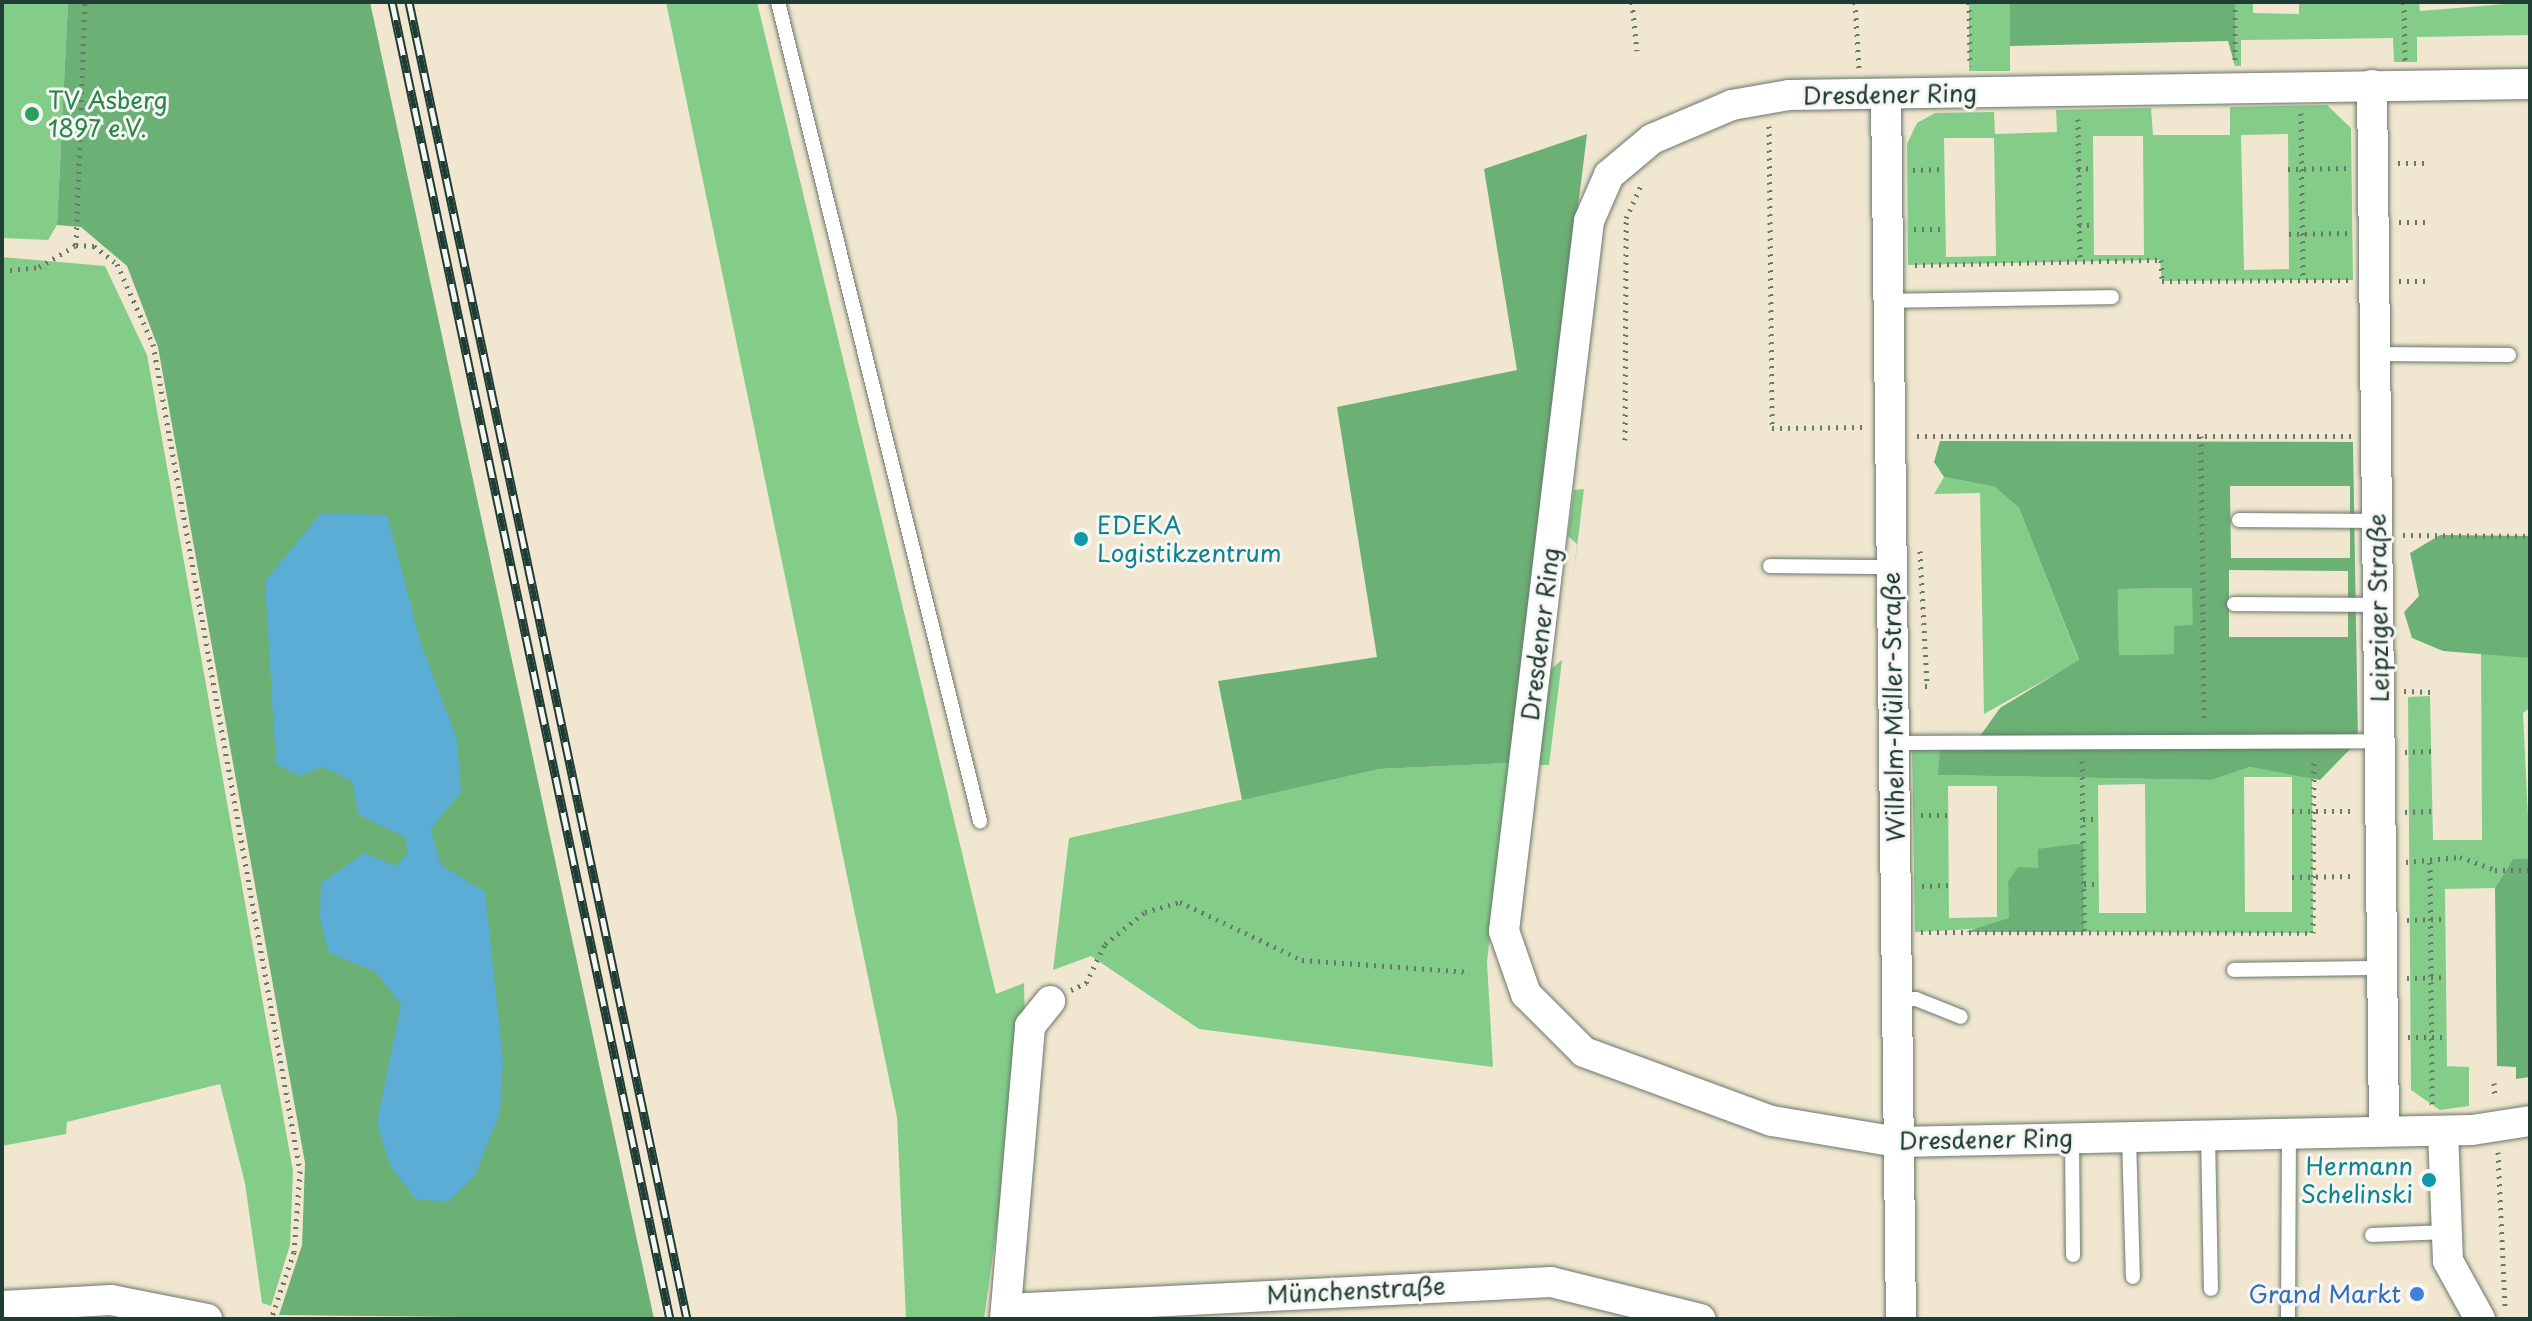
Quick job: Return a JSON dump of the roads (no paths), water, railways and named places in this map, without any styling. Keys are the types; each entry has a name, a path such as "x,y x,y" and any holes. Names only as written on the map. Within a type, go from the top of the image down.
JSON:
{"street":[{"name":"Dresdener Ring","path":"2530,84 1873,94 1732,105 1652,139 1609,175 1589,221 1504,931 1526,994 1584,1052 1772,1121 1898,1142 2384,1131 2438,1124 2496,1126 2530,1121"},
{"name":"Leipziger Straße","path":"2372,85 2375,354 2387,528 2378,605 2389,746 2392,973 2384,1131"},
{"name":"Wilhelm-Müller-Straße","path":"1873,94 1888,301 1901,1319"},
{"name":"Münchenstraße","path":"1050,1001 1030,1026 1006,1314 1551,1282 1701,1319"},
{"path":"2438,1124 2448,1261 2480,1319"},
{"path":"2,1306 72,1310 165,1306 207,1319"}],"lane":[{"path":"778,2 980,821"},
{"path":"1888,301 2112,297"},
{"path":"2375,354 2509,355"},
{"path":"2239,520 2387,528"},
{"path":"1770,566 1892,567"},
{"path":"2234,604 2378,605"},
{"path":"1893,743 2314,741 2389,746"},
{"path":"2234,970 2392,973"},
{"path":"1896,1000 1916,999 1961,1017"},
{"path":"2288,1319 2289,1133"},
{"path":"2208,1135 2211,1289"},
{"path":"2129,1137 2133,1277"},
{"path":"2072,1138 2073,1255"},
{"path":"2372,1235 2447,1232"}],"water":[{"path":"321,513 387,515 422,647 457,739 461,792 431,829 440,864 485,892 503,1060 500,1112 474,1177 448,1202 416,1199 390,1166 377,1122 401,1005 376,972 329,953 320,918 321,883 364,853 395,866 408,853 405,837 359,815 352,781 322,767 300,776 276,764 265,581"}],"railway":[{"path":"392,2 670,1319"},
{"path":"409,2 687,1319"}],"place":[{"name":"TV Asberg 1897 e.V.","path":"32,114"},
{"name":"EDEKA Logistikzentrum","path":"1081,539"},
{"name":"Hermann Schelinski","path":"2429,1180"},
{"name":"Grand Markt","path":"2417,1294"}]}
